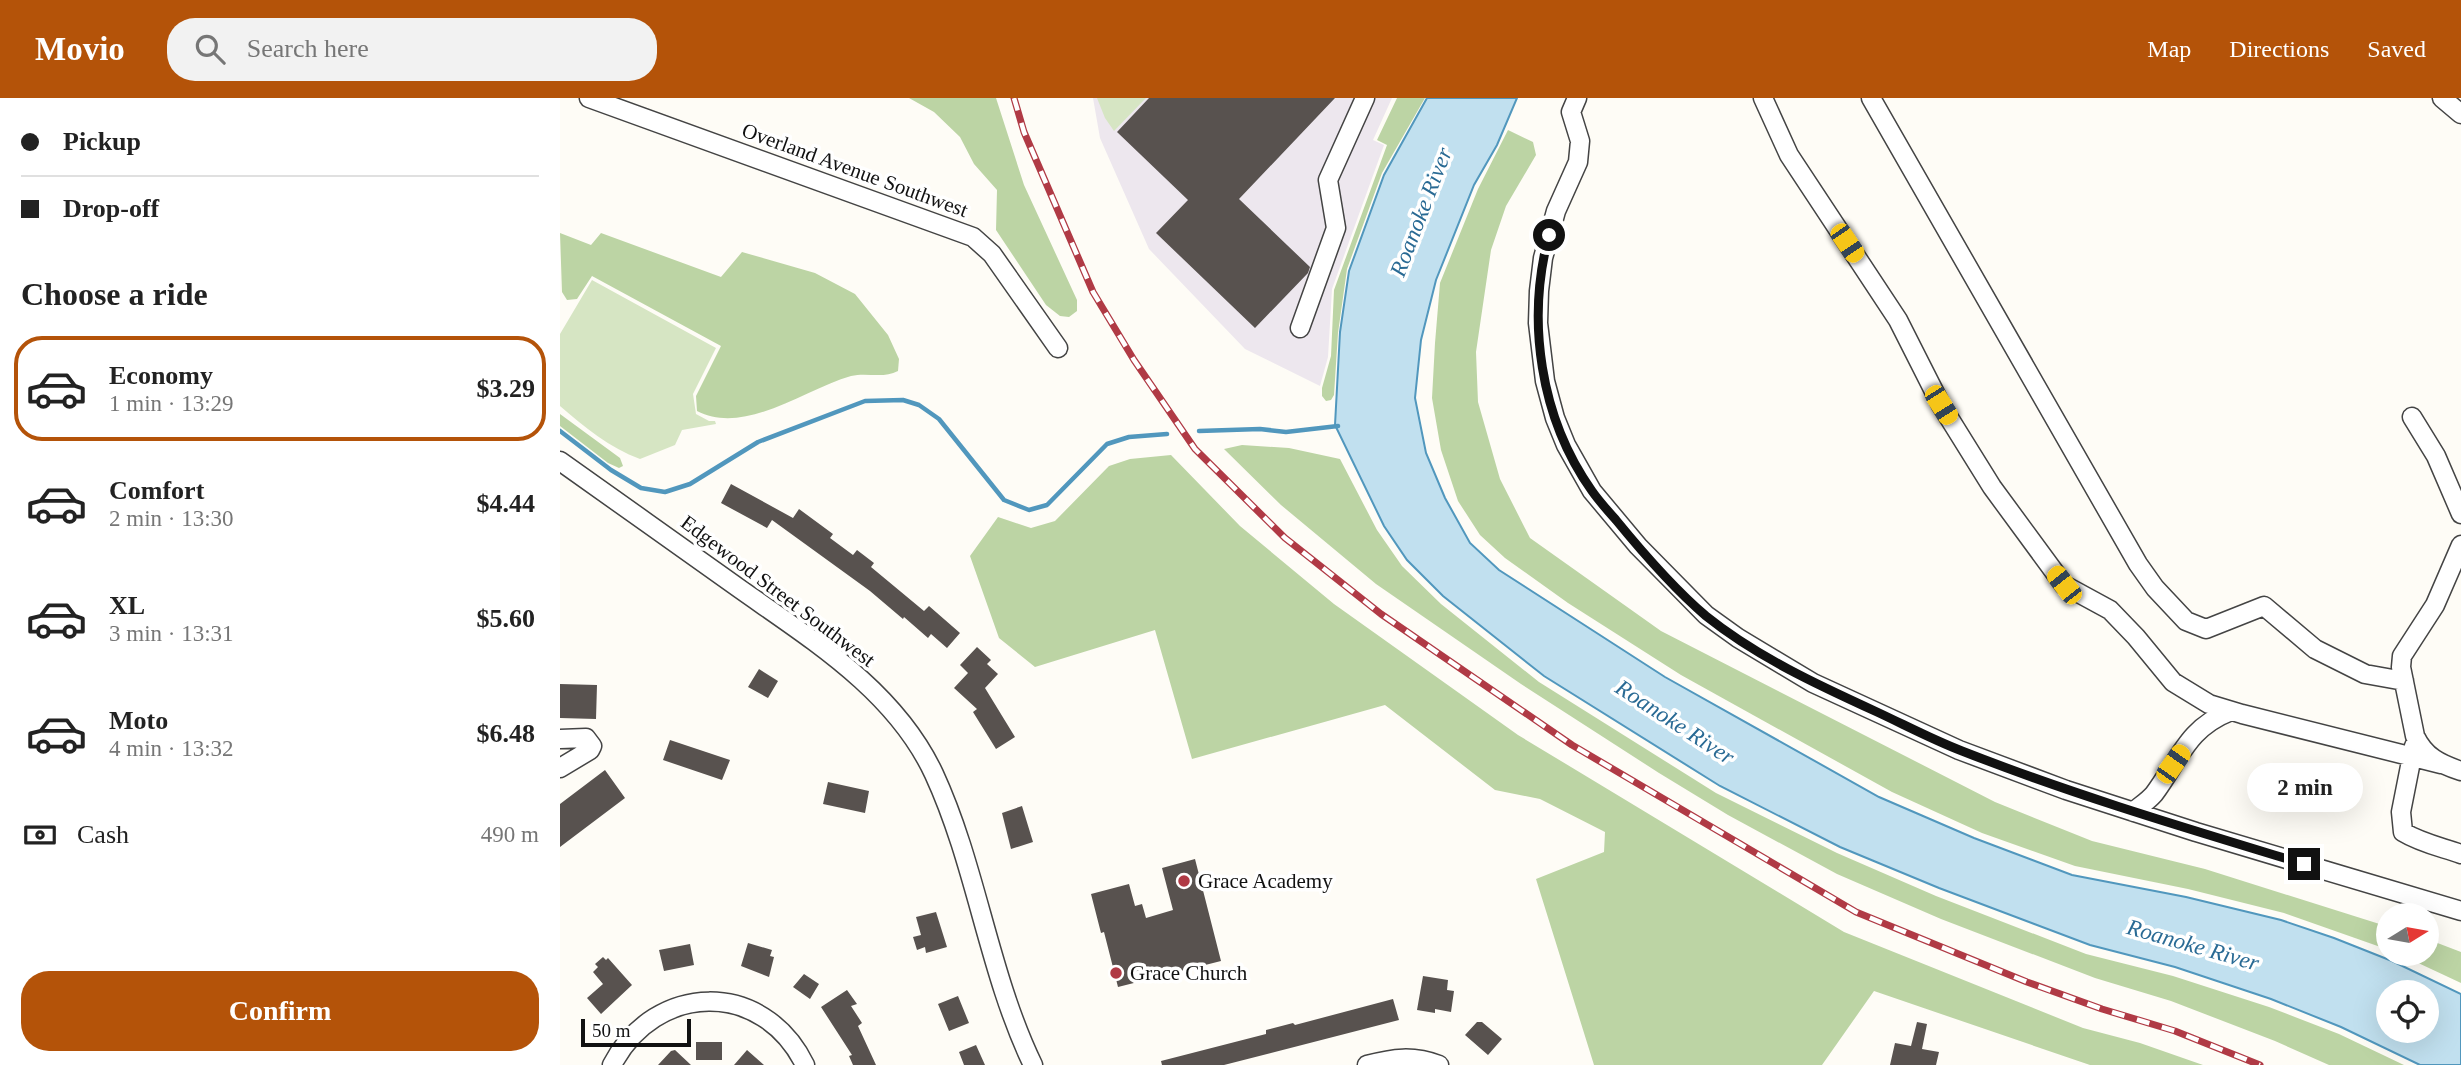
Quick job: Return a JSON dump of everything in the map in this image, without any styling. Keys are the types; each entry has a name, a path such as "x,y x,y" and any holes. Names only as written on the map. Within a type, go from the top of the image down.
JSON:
{"street":[{"name":"Overland Avenue Southwest","path":"589,98 973,237 992,254 1058,348"},
{"path":"1300,328 1336,228 1328,180 1365,98"},
{"path":"1577,98 1571,112 1580,141 1578,162 1556,211 1543,258 1538,323 1545,381 1566,445 1592,491 1637,547 1706,615 1779,664 1814,683 1959,750 2133,812 2461,911"},
{"path":"1763,98 1789,155 1898,320 1941,405 1992,487 2064,585 2110,610 2136,636 2173,682 2209,704 2461,771"},
{"path":"1871,98 2138,564 2155,588 2186,621 2206,629 2264,606 2315,649 2365,674 2404,681"},
{"path":"2442,98 2461,114"},
{"path":"2412,417 2436,456 2461,514"},
{"name":"Edgewood Street Southwest","path":"560,461 810,639 878,695 900,719 934,774 948,810 1009,1006 1032,1065"},
{"path":"2461,545 2435,605 2402,656 2401,667 2415,736 2401,812 2403,832 2420,843 2436,845 2461,854"},
{"path":"2133,812 2152,796 2196,732 2213,718 2231,711"},
{"path":"2415,736 2429,756 2441,764"},
{"path":"560,739 586,738 592,746 590,750 560,768"},
{"path":"612,1065 631,1036 645,1023 662,1013 689,1004 718,1001 744,1007 775,1024 789,1038 805,1065"},
{"path":"1367,1065 1409,1057 1439,1065"}],"shaded area":[{"path":"1093,98 1392,98 1373,140 1384,145 1332,289 1328,357 1320,386 1245,349 1149,249 1100,138"}],"green space":[{"path":"909,98 996,98 1024,185 1077,300 1077,311 1069,317 1060,316 1046,305 996,230 997,190 974,164 960,137 934,112"},
{"path":"1097,98 1146,98 1114,131"},
{"path":"1397,98 1425,98 1382,173 1347,269 1338,333 1334,395 1331,400 1326,401 1322,396 1322,388 1331,356 1334,290 1387,145 1377,140"},
{"path":"1508,130 1533,142 1536,155 1506,206 1491,250 1476,352 1478,402 1500,479 1530,538 1661,631 1995,802 2092,841 2205,869 2376,923 2376,945 2284,913 2188,889 2075,866 1982,833 1892,792 1681,675 1568,603 1505,558 1480,535 1458,501 1441,450 1432,398 1440,283 1478,189"},
{"path":"560,233 591,245 601,233 721,277 742,252 815,273 855,294 888,335 899,359 898,371 887,375 851,376 775,408 735,418 716,417 697,411 696,396 721,346 592,276 577,299 567,300 562,292"},
{"path":"592,280 716,348 693,394 696,414 715,421 716,424 682,430 675,445 640,459 608,443 560,406 560,334"},
{"path":"560,414 620,458 623,466 619,468 608,463 560,426"},
{"path":"1242,445 1289,448 1340,459 1377,530 1402,566 1441,604 1539,682 1716,793 1837,853 1936,896 2086,954 2173,976 2269,1007 2339,1034 2404,1065 2329,1065 2171,1001 2095,978 1941,919 1837,874 1728,815 1659,773 1521,684 1376,584 1281,505 1224,449"},
{"path":"1171,455 1240,526 1334,604 1518,735 1844,932 2083,1028 2140,1043 2203,1065 2090,1065 1874,991 1822,1065 1594,1065 1536,879 1604,852 1605,832 1540,799 1495,790 1385,705 1192,759 1155,630 1035,667 999,638 970,556 998,517 1031,528 1055,521 1109,466 1130,459"},
{"path":"2440,944 2461,952 2461,983 2425,966 2440,966"}],"water":[{"name":"Roanoke River","path":"1427,98 1517,98 1497,145 1474,185 1436,280 1421,340 1415,398 1426,453 1445,498 1470,543 1499,570 1665,677 1879,797 1974,838 2072,875 2186,897 2281,920 2376,955 2376,966 2402,966 2432,980 2376,980 2376,1043 2439,1043 2439,983 2461,994 2461,1065 2420,1065 2341,1027 2271,999 2175,967 2090,945 1840,847 1720,786 1544,676 1443,596 1407,560 1384,526 1335,425 1340,332 1349,271 1384,175"}],"building":[{"path":"1149,98 1335,98 1239,199 1310,267 1308,273 1255,328 1156,233 1188,200 1117,132"},
{"path":"731,484 793,518 799,509 833,534 830,538 853,555 857,550 874,563 871,567 924,611 929,606 960,633 947,648 931,634 928,638 870,591 772,520 767,528 721,503"},
{"path":"977,647 991,660 987,664 998,674 985,688 1015,737 996,749 973,712 977,709 954,688 968,673 960,665"},
{"path":"759,669 778,681 768,698 748,687"},
{"path":"560,684 597,685 596,719 560,718"},
{"path":"670,740 730,760 722,780 663,760"},
{"path":"605,770 625,798 560,847 560,804"},
{"path":"828,782 869,791 865,813 823,804"},
{"path":"1022,806 1033,842 1011,849 1002,813"},
{"path":"1195,859 1221,961 1118,987 1091,894 1129,884 1135,906 1142,904 1146,918 1173,910 1162,868"},
{"path":"936,912 947,947 926,953 925,947 917,950 913,937 921,935 916,917"},
{"path":"748,943 772,950 770,956 774,957 769,977 741,966"},
{"path":"690,944 694,965 664,971 659,950"},
{"path":"603,957 606,960 608,958 632,985 601,1014 587,998 603,984 593,972 598,967 595,964"},
{"path":"804,974 819,984 810,999 793,987"},
{"path":"1423,976 1448,980 1447,990 1454,991 1451,1012 1417,1010"},
{"path":"847,990 857,1004 851,1006 862,1023 858,1026 876,1065 853,1065 849,1056 852,1055 821,1007"},
{"path":"958,996 969,1023 949,1031 938,1004"},
{"path":"1393,999 1399,1020 1224,1065 1162,1065 1161,1061 1266,1034 1266,1030"},
{"path":"1477,1022 1482,1022 1502,1039 1488,1055 1465,1035"},
{"path":"1917,1022 1927,1024 1922,1049 1939,1052 1936,1065 1890,1065 1895,1043 1911,1046"},
{"path":"696,1042 722,1042 722,1060 696,1060"},
{"path":"976,1045 985,1065 964,1065 959,1052"},
{"path":"675,1050 691,1065 658,1065 671,1051"},
{"path":"747,1050 764,1065 734,1065"}],"waterway":[{"path":"560,431 611,470 641,488 665,492 690,484 758,442 865,401 903,400 919,405 939,419 1004,500 1029,510 1047,505 1107,444 1129,437 1167,434"},
{"path":"1199,431 1260,429 1286,432 1338,426"}],"railway":[{"path":"1014,98 1024,132 1093,292 1134,360 1195,449 1285,538 1381,614 1572,745 1856,912 2027,982 2175,1031 2260,1065"}],"place":[{"name":"Grace Academy","path":"1184,881"},
{"name":"Grace Church","path":"1116,973"}],"route":[{"path":"1549,235 1539,290 1540,356 1555,418 1566,445 1592,491 1637,547 1706,615 1779,664 1814,683 1959,750 2066,790 2304,864"}]}
